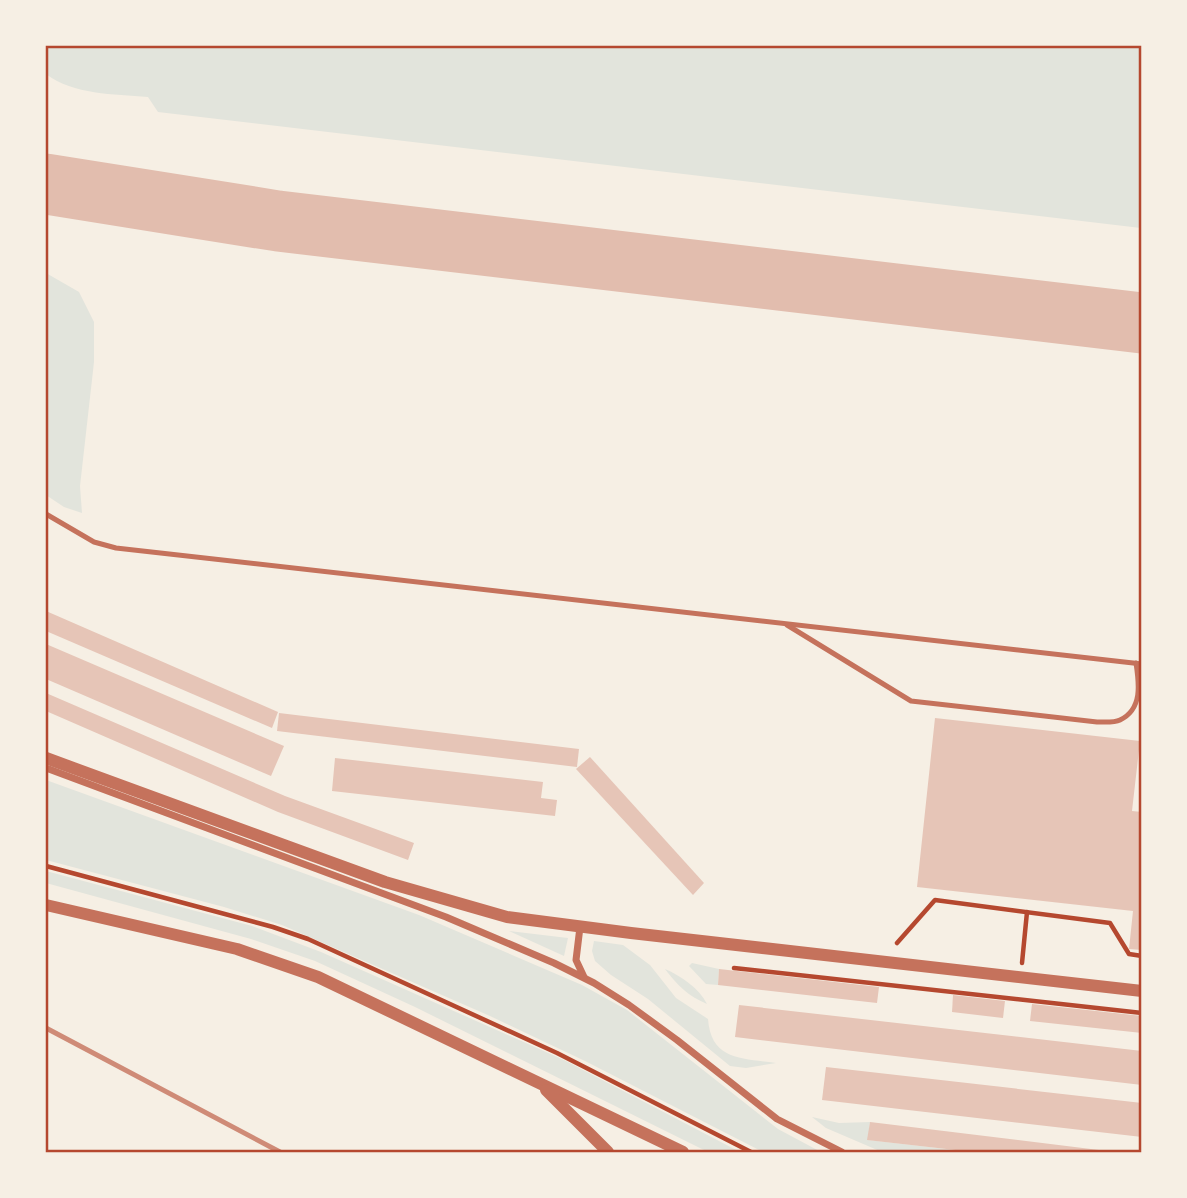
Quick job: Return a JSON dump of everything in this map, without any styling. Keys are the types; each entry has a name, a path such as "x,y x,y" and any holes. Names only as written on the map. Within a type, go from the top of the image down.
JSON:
{"street":[{"path":"46,758 385,883 507,916 580,927 1142,991"},
{"path":"46,768 446,916 584,978 629,1005 677,1040 777,1119 842,1153"},
{"path":"46,905 237,949 318,977 683,1153"},
{"path":"580,927 576,960 584,978"},
{"path":"541,1085 608,1153"}],"lane":[{"path":"46,514 94,542 116,548 1139,663 1140,690 1133,709"},
{"path":"784,624 911,701 1097,722 1120,720 1142,705"}],"path":[{"path":"46,866 273,927 308,939 558,1053 751,1153"},
{"path":"897,943 935,900 1110,923 1129,954 1142,956"},
{"path":"1018,999 1027,912"},
{"path":"734,968 1142,1013"}],"shaded area":[{"path":"46,46 1141,46 1141,228 158,112 148,97 81,90 57,81 46,74"},
{"path":"46,273 79,292 94,322 94,362 80,486 82,513 64,507 46,495"},
{"path":"46,780 419,915 582,985 627,1010 778,1129 821,1152 763,1152 490,1016 282,925 46,860"},
{"path":"46,871 252,926 321,952 564,1060 740,1152 708,1152 415,1007 315,961 251,939 46,883"},
{"path":"509,931 568,938 564,956"},
{"path":"594,941 623,945 650,965 676,998 708,1019 710,1033 722,1050 741,1058 776,1063 746,1068 730,1066 648,999 595,961 592,951"},
{"path":"692,963 719,969 718,985 706,984 689,966"},
{"path":"665,969 689,983 707,1004 683,989"},
{"path":"812,1117 839,1123 870,1122 868,1140 973,1152 882,1152 826,1128"}],"building":[{"path":"46,611 278,712 272,728 46,631"},
{"path":"46,644 284,746 271,776 46,679"},
{"path":"46,693 285,796 414,843 408,860 278,812 46,711"},
{"path":"279,713 579,749 577,767 277,731"},
{"path":"935,718 1140,741 1132,811 1142,812 1142,950 1129,949 1133,911 917,887"},
{"path":"590,757 704,883 693,895 576,769"},
{"path":"335,758 543,782 541,798 557,800 555,816 332,791"},
{"path":"719,969 879,987 877,1003 718,985"},
{"path":"953,995 1005,1001 1003,1018 952,1012"},
{"path":"1032,1004 1142,1016 1142,1033 1030,1021"},
{"path":"739,1005 1142,1051 1142,1085 735,1037"},
{"path":"826,1067 1142,1103 1142,1137 822,1100"},
{"path":"870,1122 1107,1152 973,1152 867,1140"}],"taxiway":[{"path":"46,184 278,221 1142,323"}],"railway":[{"path":"46,1028 280,1152"}]}
